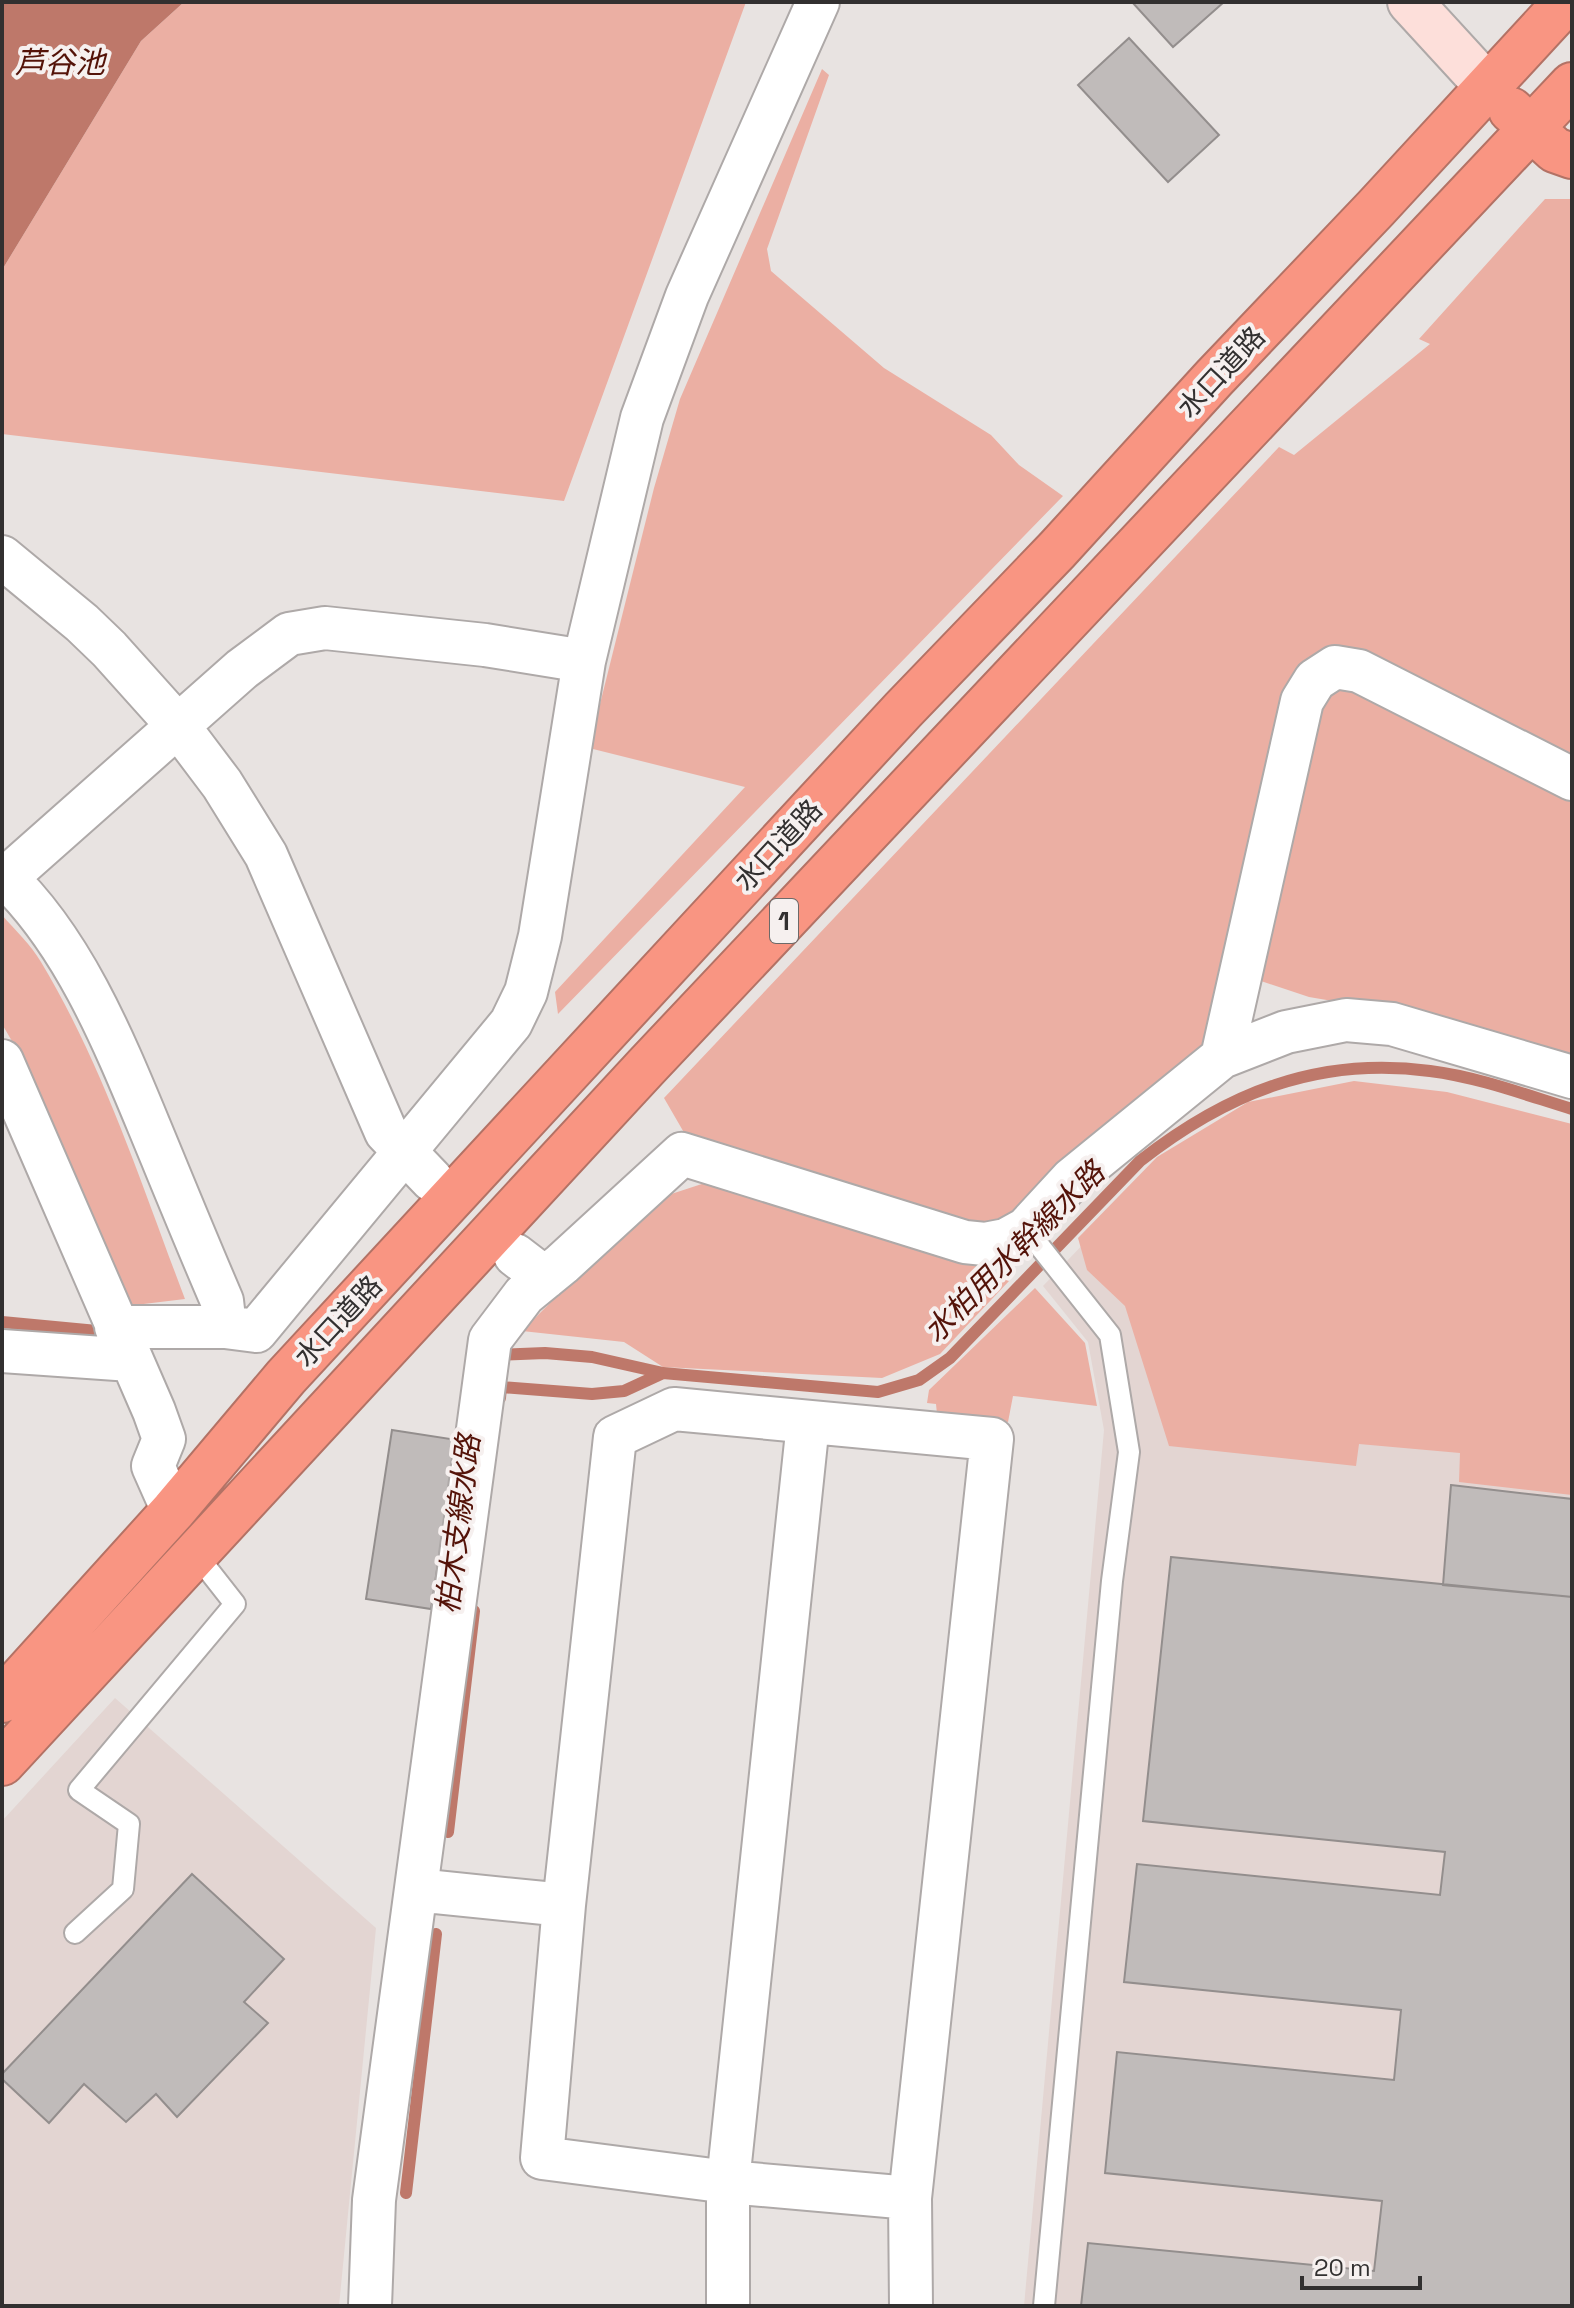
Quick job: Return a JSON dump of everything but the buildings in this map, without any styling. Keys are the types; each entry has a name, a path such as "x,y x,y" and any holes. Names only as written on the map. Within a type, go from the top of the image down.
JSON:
{"highway":[{"name":"水口道路","path":"2,1700 173,1511 286,1377 903,710 1057,550 1566,2"},
{"name":"水口道路","path":"2,1763 646,1067 1572,85"},
{"path":"1488,87 1555,150 1572,156"}],"street":[{"path":"2,1351 124,1343 225,1327 256,1331 419,1166 511,1023 526,992 540,936 584,661 642,418 687,296 818,2"},
{"path":"1410,2 1488,87"},
{"path":"2,557 70,612 109,649 179,727 222,784 266,855 386,1132 419,1166"},
{"path":"225,1327 222,1301 116,1046 88,991 53,935 4,876 179,727 242,669 289,634 325,628 485,645 584,661"},
{"path":"1222,1057 1302,701 1315,680 1335,667 1359,671 1572,779"},
{"path":"370,2306 374,2200 488,1353 524,1295 530,1266 682,1154 965,1242 985,1244 1032,1236 1072,1179 1222,1057 1286,1032 1346,1020 1392,1024 1572,1077"},
{"path":"2,1061 164,1439 153,1466 173,1511"},
{"path":"910,2198 728,2182 542,2158 564,1905 615,1437 674,1409 992,1439 910,2198 911,2306"},
{"path":"728,2306 728,2182 808,1423"},
{"path":"416,1890 564,1905"}],"lane":[{"path":"1032,1236 1110,1335 1129,1452 1110,1597 1044,2306"},
{"path":"75,1933 123,1889 129,1824 79,1790 235,1604 195,1553"}],"shaded area":[{"path":"184,2 746,2 564,501 2,434 2,270 141,41"},
{"path":"822,69 829,75 767,249 771,271 884,368 991,435 1019,465 1063,496 558,1014 555,992 745,787 589,748 654,488 680,399"},
{"path":"1545,199 1572,199 1572,766 1388,669 1319,651 1281,709 1222,1023 1195,1060 1021,1215 966,1234 686,1136 664,1098 1279,447 1294,455 1430,344 1419,339"},
{"path":"1338,672 1572,785 1572,1065 1368,1007 1309,997 1258,980 1307,703"},
{"path":"2,915 37,956 84,1043 185,1299 127,1306 16,1048 2,1024"},
{"path":"1354,1081 1447,1092 1572,1124 1572,1495 1459,1482 1460,1453 1359,1444 1356,1466 1169,1446 1125,1306 1087,1270 1078,1238 1157,1157 1248,1102"},
{"path":"1572,1127 1572,2306 1024,2306 1104,1430 1088,1342 1043,1286 1162,1162"},
{"path":"717,1179 978,1261 1009,1281 940,1354 882,1378 663,1367 624,1342 522,1331 653,1200"},
{"path":"1035,1288 1085,1343 1097,1406 1013,1396 1008,1422 937,1414 936,1404 927,1403 929,1390"},
{"path":"115,1698 376,1928 339,2306 2,2306 2,1821"}],"water":[{"name":"芦谷池","path":"2,2 184,2 141,41 2,270"}],"waterway":[{"name":"水柏用水幹線水路","path":"495,1355 545,1353 592,1357 663,1373 878,1392 919,1380 950,1358 1140,1161 1206,1116 1240,1099 1312,1075 1350,1069 1389,1068 1466,1078 1572,1109"},
{"name":"水柏用水幹線水路","path":"2,1322 97,1331"},
{"name":"柏木支線水路","path":"500,1398 501,1387 592,1394 624,1391 663,1373"},
{"name":"柏木支線水路","path":"448,1832 474,1611"},
{"name":"柏木支線水路","path":"406,2193 436,1934"}]}
